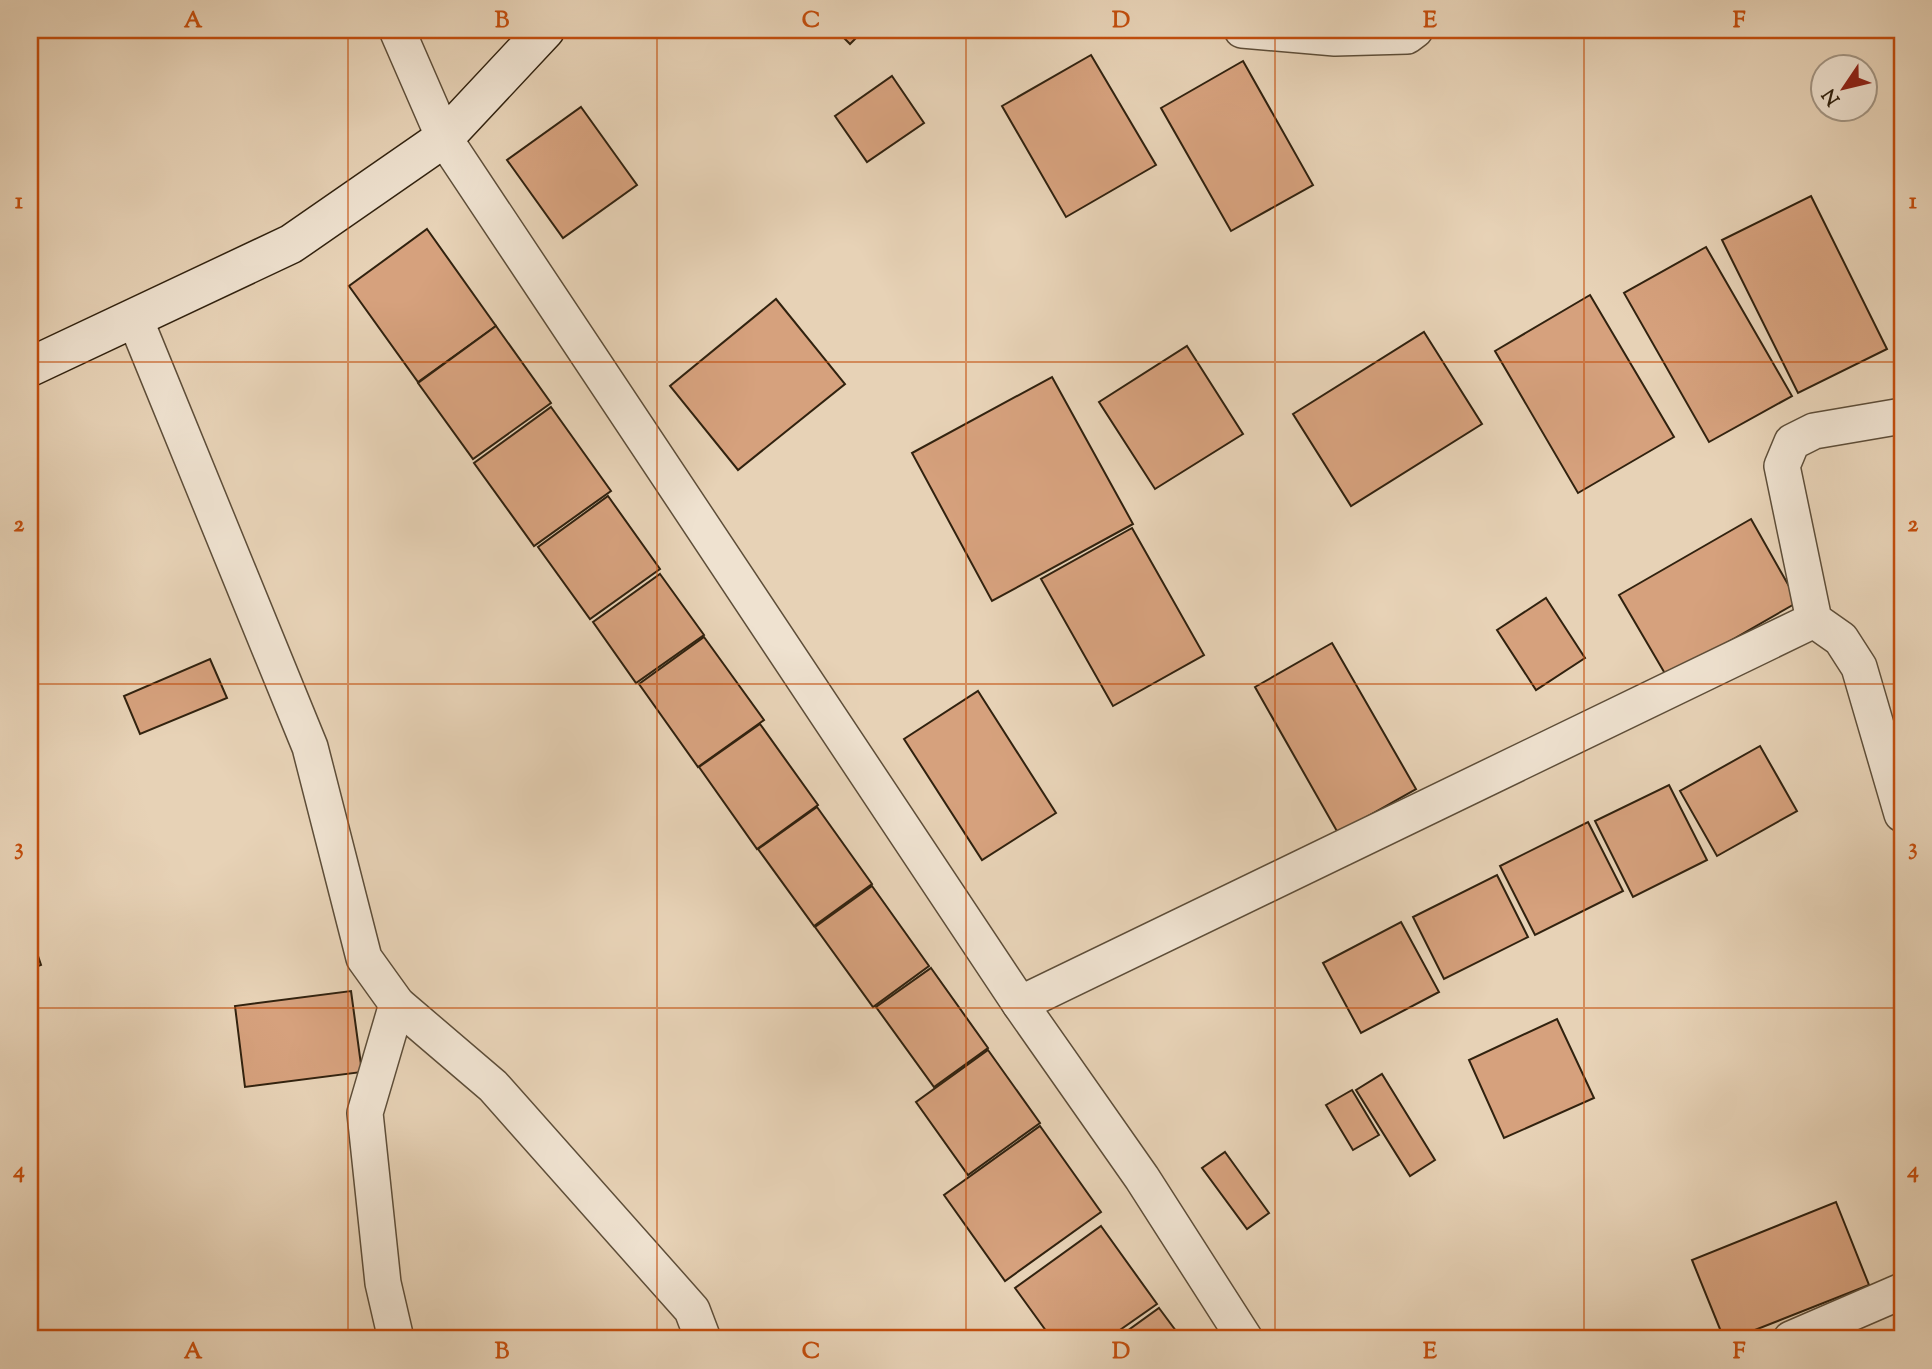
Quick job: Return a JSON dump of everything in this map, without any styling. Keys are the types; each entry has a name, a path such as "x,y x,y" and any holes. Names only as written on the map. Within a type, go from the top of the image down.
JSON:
{"street":[{"path":"397,30 444,138 1020,1004 1142,1178 1245,1339"},
{"path":"30,368 291,244 444,138 545,30"},
{"path":"1242,30 1335,38 1407,36 1415,30"},
{"path":"135,319 310,747 364,958 397,1004 493,1086 692,1310 703,1339"},
{"path":"1902,416 1814,431 1792,442 1782,466 1814,620 1841,639 1859,667 1902,814"},
{"path":"1020,1004 1814,620"},
{"path":"396,1339 383,1283 365,1113 397,1004"},
{"path":"1791,1339 1902,1291"}],"building":[{"path":"836,30 864,30 850,44"},
{"path":"1091,55 1156,165 1066,217 1002,106"},
{"path":"1243,61 1313,185 1231,231 1161,108"},
{"path":"892,76 924,123 867,162 835,116"},
{"path":"581,107 637,185 563,238 507,160"},
{"path":"1811,196 1887,349 1798,393 1722,240"},
{"path":"427,229 496,326 418,382 349,286"},
{"path":"1706,247 1792,396 1709,442 1624,293"},
{"path":"1590,295 1674,437 1578,493 1495,351"},
{"path":"776,299 845,384 738,470 670,386"},
{"path":"496,326 551,403 473,459 418,383"},
{"path":"1424,332 1482,424 1351,506 1293,414"},
{"path":"1187,346 1243,434 1155,489 1099,402"},
{"path":"1052,377 1133,524 992,601 912,453"},
{"path":"551,407 611,491 534,546 474,463"},
{"path":"608,496 660,569 590,619 538,547"},
{"path":"1751,519 1798,602 1667,677 1619,595"},
{"path":"1132,528 1204,655 1113,706 1041,579"},
{"path":"660,574 704,635 636,683 593,622"},
{"path":"1546,598 1585,658 1536,690 1497,630"},
{"path":"704,637 764,720 698,767 639,684"},
{"path":"1332,643 1416,789 1338,833 1255,687"},
{"path":"210,659 227,698 140,734 124,696"},
{"path":"978,691 1056,813 982,860 904,739"},
{"path":"760,724 818,805 757,849 699,767"},
{"path":"1760,746 1797,811 1717,856 1680,791"},
{"path":"1669,785 1707,860 1633,897 1595,821"},
{"path":"817,807 872,884 814,926 758,849"},
{"path":"1588,822 1623,891 1535,935 1500,866"},
{"path":"1497,875 1528,937 1444,979 1413,917"},
{"path":"872,886 929,966 873,1007 815,927"},
{"path":"1401,922 1439,992 1361,1033 1323,963"},
{"path":"30,932 41,965 30,969"},
{"path":"931,968 988,1048 934,1087 876,1007"},
{"path":"351,991 362,1072 245,1087 235,1006"},
{"path":"1557,1019 1594,1098 1504,1138 1469,1060"},
{"path":"988,1050 1040,1123 968,1175 916,1102"},
{"path":"1382,1074 1435,1160 1410,1176 1356,1090"},
{"path":"1352,1090 1379,1135 1353,1150 1326,1105"},
{"path":"1040,1126 1101,1212 1005,1281 944,1195"},
{"path":"1225,1152 1269,1213 1247,1229 1202,1168"},
{"path":"1836,1202 1869,1285 1732,1339 1724,1339 1692,1260"},
{"path":"1101,1226 1157,1304 1107,1339 1052,1339 1015,1288"},
{"path":"1159,1308 1182,1339 1116,1339"}]}
